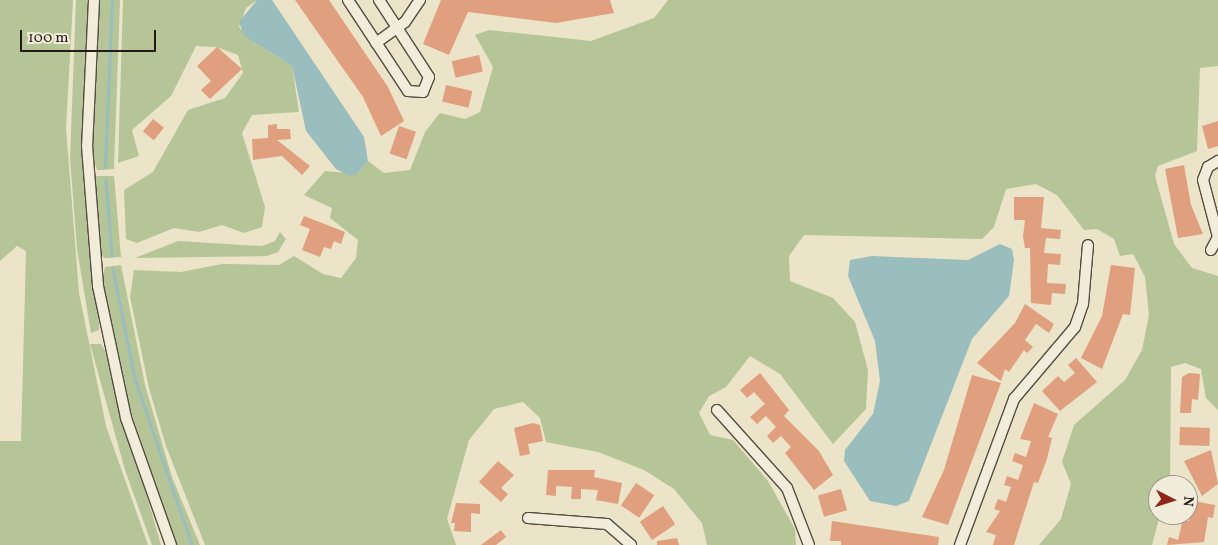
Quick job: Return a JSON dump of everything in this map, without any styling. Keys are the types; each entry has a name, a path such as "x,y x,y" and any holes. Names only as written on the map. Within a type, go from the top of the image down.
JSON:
{"street":[{"path":"94,0 87,146 98,286 126,418 171,545"},
{"path":"352,1 376,43 408,91 423,92 430,77 379,0"},
{"path":"376,43 397,27 420,0"},
{"path":"1212,250 1218,237 1202,180 1208,167 1218,161"},
{"path":"960,545 1014,400 1075,327 1083,304 1088,245"},
{"path":"717,410 787,488 810,545"},
{"path":"528,518 607,524 631,545"}],"green space":[{"path":"0,0 73,0 66,128 79,293 106,426 148,545 0,545 0,441 21,441 26,251 17,246 0,261"},
{"path":"76,0 89,0 82,140 87,225 99,322 99,330 91,333 77,249 70,158"},
{"path":"99,0 120,0 114,169 103,170 97,170 93,156"},
{"path":"123,0 257,0 246,8 239,27 252,41 292,66 299,112 252,115 242,133 265,207 262,227 244,233 222,225 199,232 174,228 137,243 126,239 124,190 153,172 188,110 225,98 243,73 238,55 216,47 196,46 171,96 132,130 139,156 118,163"},
{"path":"668,0 1218,0 1218,66 1200,68 1197,151 1158,166 1155,176 1174,244 1192,268 1218,276 1218,410 1206,398 1201,369 1185,363 1171,367 1170,475 1148,475 1148,525 1157,525 1152,545 1039,545 1061,519 1071,484 1062,462 1074,425 1125,380 1142,350 1149,315 1145,277 1133,254 1120,256 1114,239 1097,229 1084,230 1057,195 1036,184 1006,189 994,227 982,239 804,235 789,256 790,281 833,298 855,322 868,370 866,409 833,444 780,374 750,356 726,387 709,396 699,413 710,435 733,440 768,481 795,529 796,545 707,545 702,523 674,489 644,470 598,452 546,442 540,418 523,402 494,409 469,440 447,519 456,545 205,545 166,446 149,388 130,297 134,270 181,272 222,264 279,265 294,256 323,274 341,278 356,258 358,240 330,218 332,208 304,195 325,171 357,174 368,161 384,173 410,170 425,132 440,113 465,119 480,112 493,67 475,35 489,30 591,41 654,18"},
{"path":"97,176 114,176 121,257 104,258 99,252 93,180"},
{"path":"280,232 286,239 278,252 267,256 135,258 178,241 262,246 275,241"},
{"path":"121,265 145,385 172,477 200,545 177,545 127,401 102,279 105,267"},
{"path":"90,344 101,344 105,351 161,545 152,545 125,470"}],"water":[{"path":"257,0 272,0 364,137 368,161 357,174 349,176 336,169 306,131 292,66 244,36 239,22"},
{"path":"1000,244 1012,249 1014,260 1009,296 972,339 909,501 896,506 870,501 844,461 845,450 873,414 880,381 875,341 848,276 850,260 872,256 968,260"}],"building":[{"path":"295,0 329,0 388,87 404,121 381,136 363,97"},
{"path":"441,0 610,0 614,13 556,23 468,12 449,55 423,44"},
{"path":"217,47 242,69 210,99 201,90 211,81 197,66"},
{"path":"479,55 483,72 456,78 452,61"},
{"path":"446,85 472,91 468,108 442,102"},
{"path":"153,119 164,128 154,140 143,131"},
{"path":"1218,121 1218,146 1208,149 1202,126"},
{"path":"277,124 277,129 290,129 291,139 277,140 310,166 302,175 282,156 253,160 252,139 268,138 268,125"},
{"path":"399,126 416,132 407,159 390,153"},
{"path":"1184,165 1191,205 1203,234 1178,238 1165,169"},
{"path":"1014,197 1044,197 1041,228 1061,230 1060,239 1046,238 1044,253 1061,254 1060,265 1048,264 1047,283 1066,284 1065,294 1052,293 1051,305 1031,303 1030,248 1025,248 1023,237 1025,220 1014,220"},
{"path":"304,216 345,232 341,244 334,241 331,249 324,247 320,257 302,250 310,229 300,225"},
{"path":"1111,265 1135,268 1130,315 1123,314 1102,369 1081,358 1102,316"},
{"path":"1025,304 1054,324 1049,333 1036,324 1025,340 1033,347 1027,353 1024,350 1009,372 1005,369 1001,381 977,363 1015,323"},
{"path":"1076,358 1097,382 1060,411 1042,391 1058,376 1064,382 1075,373 1068,365"},
{"path":"760,373 789,410 784,416 819,451 833,475 814,490 785,453 791,447 781,436 773,443 767,436 776,427 766,416 757,424 750,417 765,404 754,392 747,398 740,390"},
{"path":"1189,373 1200,374 1198,400 1192,399 1191,413 1180,413 1182,377"},
{"path":"972,375 1001,383 948,525 922,517 944,470"},
{"path":"1034,403 1058,414 1048,437 1052,438 1047,459 1038,483 1034,482 1014,545 993,545 996,535 986,532 1000,511 994,509 998,499 1006,502 1011,487 1004,485 1007,476 1018,480 1023,465 1012,461 1015,453 1026,457 1031,441 1020,439"},
{"path":"533,423 540,425 543,441 528,444 530,454 520,456 514,428"},
{"path":"1180,427 1210,428 1209,446 1179,445"},
{"path":"1211,450 1218,484 1202,496 1198,488 1198,475 1191,475 1184,461"},
{"path":"498,461 514,475 501,488 508,494 501,502 479,482"},
{"path":"548,470 595,470 594,477 622,483 618,504 596,500 598,490 581,489 581,499 571,499 572,487 556,486 556,496 546,495"},
{"path":"636,483 654,495 639,518 621,505"},
{"path":"841,489 847,510 824,517 818,496"},
{"path":"1198,502 1215,505 1213,518 1208,517 1204,542 1167,545 1169,537 1178,540 1182,525 1198,525"},
{"path":"456,503 480,504 480,514 471,513 471,532 454,531 455,523 451,523"},
{"path":"663,506 675,524 652,540 640,522"},
{"path":"832,521 939,537 938,545 841,545 841,541 830,541"},
{"path":"501,530 506,537 496,545 481,545"},
{"path":"677,538 679,545 657,545 657,541"}],"waterway":[{"path":"105,167 112,0"},
{"path":"106,179 112,256"},
{"path":"113,268 135,379 192,545"}]}
